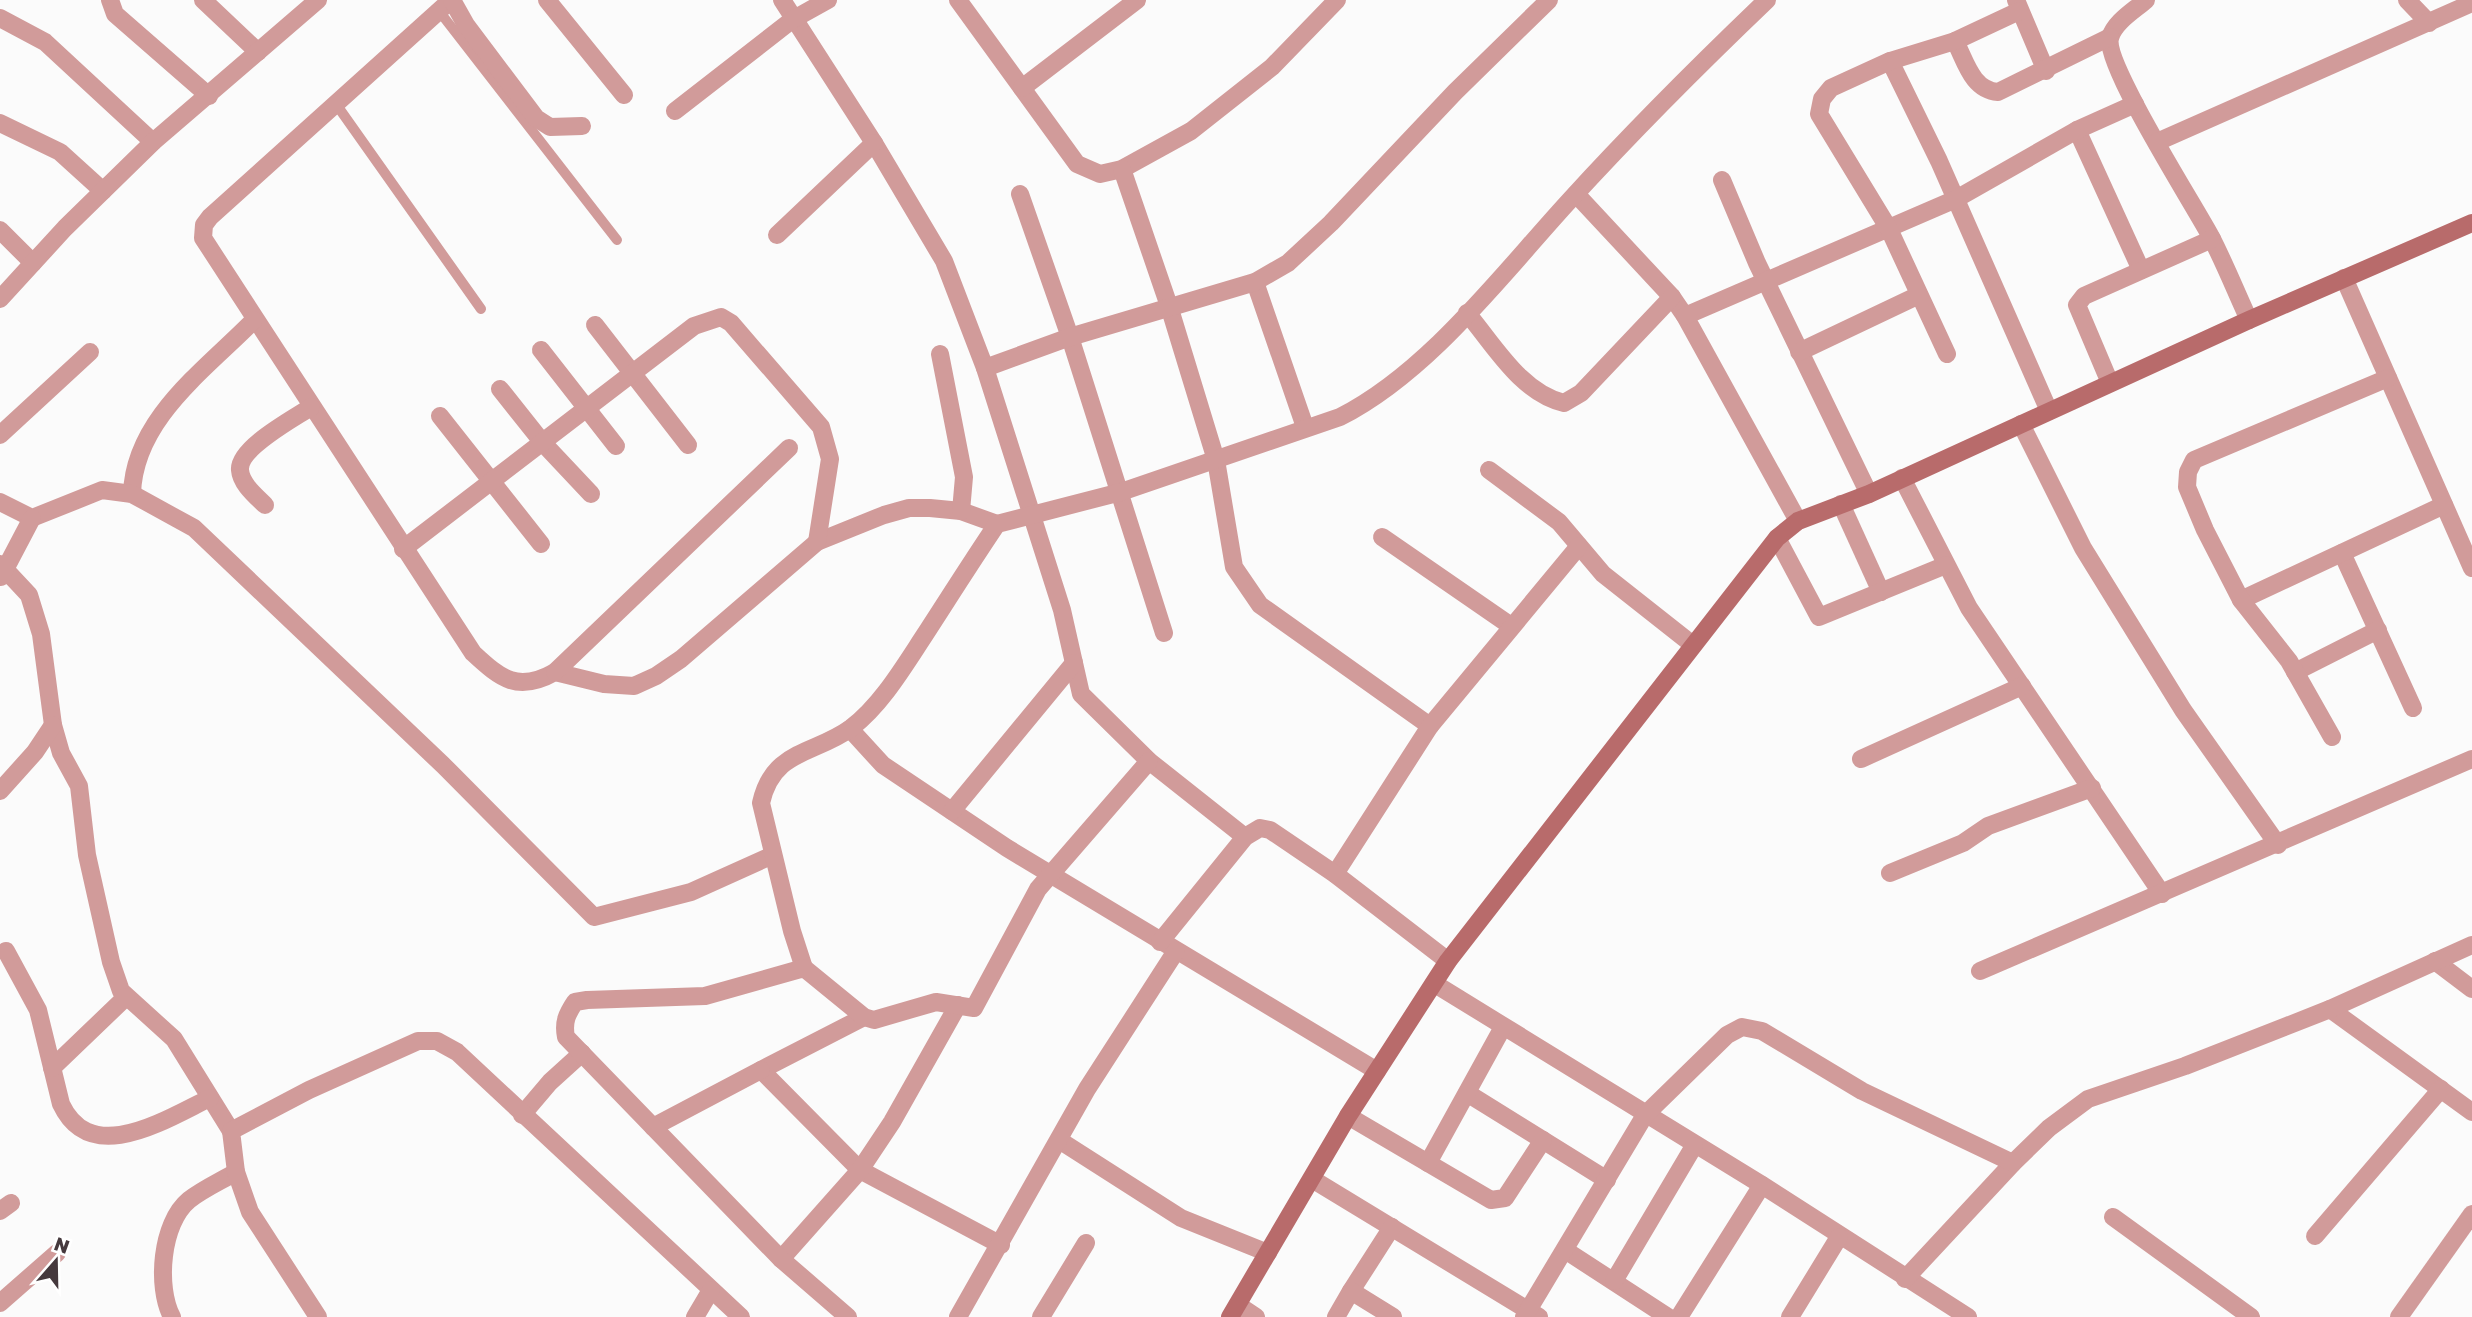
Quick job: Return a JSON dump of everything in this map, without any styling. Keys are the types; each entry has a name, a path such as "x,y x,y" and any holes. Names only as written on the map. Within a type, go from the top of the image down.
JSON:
{"street":[{"path":"110,0 115,14 209,96"},
{"path":"203,0 258,52"},
{"path":"0,299 33,262 153,142 318,0"},
{"path":"547,0 625,95"},
{"path":"782,0 792,20 874,143 944,261 985,368 1062,610 1081,694 1089,705 1149,761 1245,837"},
{"path":"675,111 792,20 828,0"},
{"path":"958,0 1077,164 1088,172 1100,174 1122,169 1191,131 1272,67 1337,0"},
{"path":"1021,88 1137,0"},
{"path":"985,368 1070,337 1255,282 1287,263 1331,223 1455,92 1549,0"},
{"path":"555,672 604,684 634,686 656,676 681,659 817,542 884,515 908,508 961,511 997,524 1032,517 1121,492 1216,460 1340,417 1373,400 1467,313 1686,78 1767,0"},
{"path":"1955,41 1977,84 1986,91 1998,92 2046,71 2110,37 2118,24 2146,0"},
{"path":"2407,0 2429,23"},
{"path":"2157,142 2472,3"},
{"path":"582,126 550,127 536,118 447,4 204,225 203,238 472,653 494,673 516,683 537,682 555,672 789,448"},
{"path":"1947,354 1889,229 1819,114 1822,99 1831,88 1890,61 1955,41 2018,6 2046,71"},
{"path":"0,19 45,43 153,142"},
{"path":"2110,37 2110,48 2135,104 2212,239 2249,320"},
{"path":"1890,61 1956,199 2049,411"},
{"path":"1685,316 1767,283 1956,199 2077,130 2135,104"},
{"path":"0,123 60,152 103,191"},
{"path":"2077,130 2141,270"},
{"path":"777,235 874,143"},
{"path":"1122,169 1169,306 1216,460 1234,567 1260,605 1430,726"},
{"path":"1722,180 1799,352 1869,494"},
{"path":"1020,194 1121,492 1164,633"},
{"path":"1576,194 1672,297 1685,316 1798,521"},
{"path":"1256,1317 1234,1311 1348,1116 1448,961 1777,538 1798,521 1869,494 2249,320 2472,223"},
{"path":"0,230 33,262"},
{"path":"2110,383 2077,305 2084,296 2212,239"},
{"path":"2344,278 2472,568"},
{"path":"1255,282 1305,428"},
{"path":"1799,352 1919,295"},
{"path":"1467,313 1528,387 1549,400 1564,403 1581,393 1672,297"},
{"path":"403,549 588,410 694,326 721,317 731,323 821,427 830,459 817,542"},
{"path":"132,494 133,474 140,447 158,416 254,320"},
{"path":"595,325 688,445"},
{"path":"541,350 616,446"},
{"path":"0,435 90,352"},
{"path":"940,354 964,477 961,511"},
{"path":"2332,737 2295,672 2241,600 2205,530 2187,487 2194,460 2388,378"},
{"path":"499,389 543,443 591,494"},
{"path":"265,505 243,481 239,469 242,458 252,447 311,407"},
{"path":"440,416 541,544"},
{"path":"2021,424 2083,548 2183,710 2278,845"},
{"path":"1489,470 1559,522 1603,574 1693,645"},
{"path":"1902,478 1969,608 2162,894"},
{"path":"318,1317 250,1212 236,1172 231,1131 174,1039 121,991 111,962 87,855 79,786 61,753 53,725 41,634 29,595 2,570 32,518 102,490 132,494 194,528 443,765 594,917 691,892 773,855"},
{"path":"0,502 32,518"},
{"path":"1841,504 1881,592"},
{"path":"2241,600 2444,505"},
{"path":"997,524 883,694 850,729 796,754 774,772 764,789 761,803 804,968 864,1017 874,1020 936,1002 974,1008 1038,889 1149,761"},
{"path":"1382,537 1511,626"},
{"path":"1777,538 1819,617 1945,565"},
{"path":"1335,874 1430,726 1579,546"},
{"path":"2342,553 2413,708"},
{"path":"2295,672 2378,631"},
{"path":"952,811 1074,663"},
{"path":"1861,759 2022,686"},
{"path":"0,791 35,752 53,725"},
{"path":"850,729 883,765 1050,875 1377,1071"},
{"path":"1980,971 2278,845 2472,759"},
{"path":"1890,873 1963,842 1988,826 2092,788"},
{"path":"958,1317 1168,947 1245,837 1260,828 1270,830 1335,874 1448,961"},
{"path":"1905,1279 2013,1163 2049,1128 2088,1099 2330,1009 2472,945"},
{"path":"6,951 38,1010 68,1118 80,1130 96,1135 121,1135 145,1129 210,1098"},
{"path":"2435,961 2472,989"},
{"path":"804,968 705,996 575,1002 564,1025 566,1037 780,1259 848,1317"},
{"path":"1435,984 1694,1146 1762,1185 1839,1237 1968,1317"},
{"path":"52,1068 126,997"},
{"path":"780,1259 860,1170 892,1122 958,1005"},
{"path":"2330,1009 2472,1112"},
{"path":"653,1128 864,1017"},
{"path":"1429,1163 1503,1027"},
{"path":"1312,1179 1531,1315 1565,1250 1645,1115 1727,1035 1742,1027 1762,1031 1862,1091 2013,1163"},
{"path":"231,1131 309,1090 418,1041 437,1041 448,1045 741,1317"},
{"path":"522,1115 550,1082 582,1053"},
{"path":"761,1070 860,1170 1001,1245"},
{"path":"2315,1236 2441,1089"},
{"path":"1466,1093 1607,1180"},
{"path":"1348,1116 1491,1200 1505,1198 1542,1140"},
{"path":"1059,1140 1181,1218 1268,1253"},
{"path":"1614,1281 1694,1146"},
{"path":"173,1317 166,1306 163,1282 169,1234 177,1214 188,1201 236,1172"},
{"path":"1679,1317 1762,1185"},
{"path":"2399,1317 2472,1214"},
{"path":"2113,1217 2251,1317"},
{"path":"1336,1317 1392,1227"},
{"path":"1790,1317 1839,1237"},
{"path":"1041,1317 1086,1243"},
{"path":"1565,1250 1668,1317"},
{"path":"0,1303 57,1253"},
{"path":"695,1317 711,1290"},
{"path":"1351,1291 1393,1317"}],"lane":[{"path":"447,4 617,240"},
{"path":"336,104 481,309"}]}
